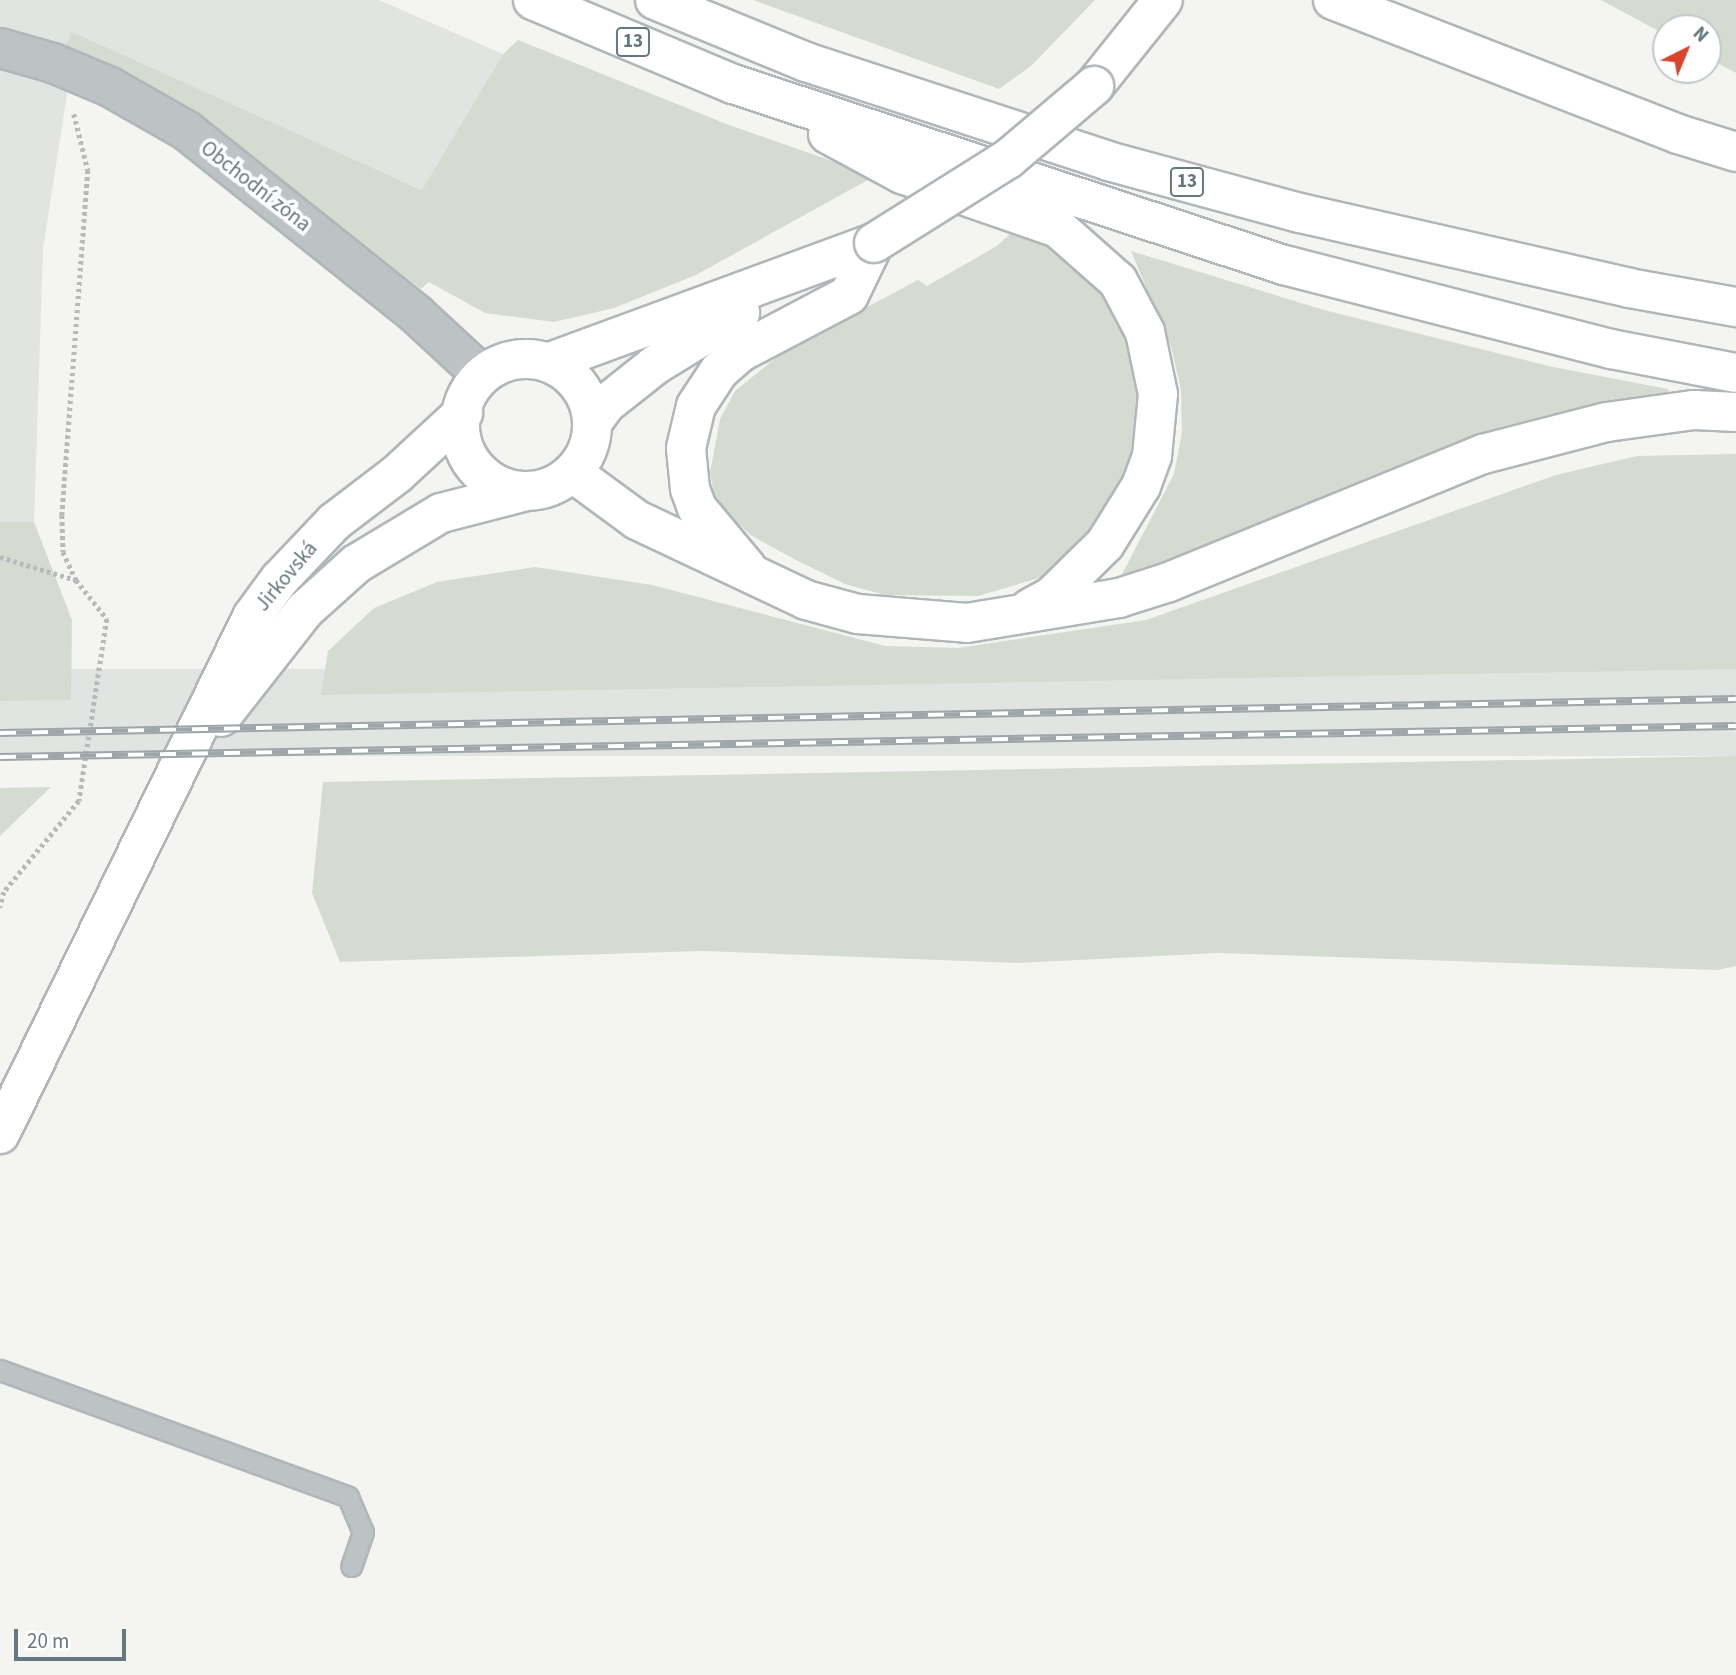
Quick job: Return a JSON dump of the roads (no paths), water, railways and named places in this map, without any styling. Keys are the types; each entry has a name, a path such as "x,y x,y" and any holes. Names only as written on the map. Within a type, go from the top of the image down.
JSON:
{"main road":[{"name":"13","path":"533,0 733,84 1284,265 1611,349 1736,373"},
{"name":"13","path":"655,0 807,62 1108,161 1300,213 1629,288 1736,307"},
{"path":"817,267 655,365 606,404 592,423 587,450 573,473 541,490 523,492 505,488 475,466 466,450 463,414 472,386 481,374 513,358 550,362 817,267 874,243 1008,159 1094,86 1163,0"},
{"path":"1348,5 1678,134 1736,152"},
{"path":"733,84 902,174 1058,228 1100,261 1132,304 1148,342 1158,394 1152,456 1141,486 1105,544 1080,571 1052,596 1013,617"},
{"path":"755,578 697,508 690,489 685,448 696,406 719,370 741,352 849,295 874,243"},
{"path":"550,362 580,389 592,423"},
{"path":"573,473 638,520 806,600 858,614 967,623 1119,598 1169,582 1483,454 1607,422 1694,410 1736,412"},
{"name":"Jirkovská","path":"0,1134 234,649 279,580 334,522 397,474 463,414"},
{"name":"Jirkovská","path":"170,786 281,637 330,585 383,545 442,513 523,492"}],"street":[{"name":"Obchodní zóna","path":"0,48 53,63 110,87 187,131 416,314 481,374"}],"lane":[{"path":"0,1370 348,1497 363,1532 351,1566"}],"railway":[{"path":"0,733 1736,699"},
{"path":"0,757 1736,726"}]}
